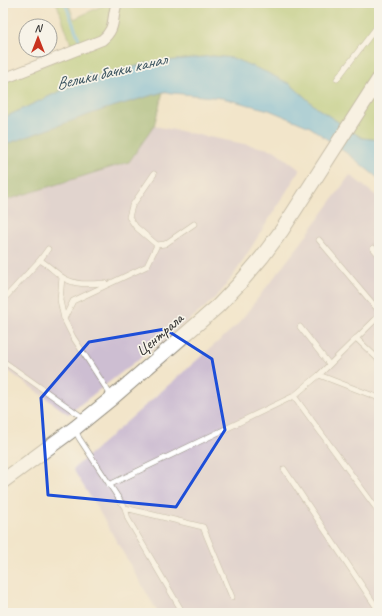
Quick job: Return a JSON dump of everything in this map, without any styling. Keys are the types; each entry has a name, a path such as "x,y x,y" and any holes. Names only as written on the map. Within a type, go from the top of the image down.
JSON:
{"main road":[{"name":"Централа","path":"3,481 75,428 112,398 218,306 239,284 282,230 379,79"}],"street":[{"path":"3,79 102,40 112,28 117,3"}],"lane":[{"path":"337,79 379,24"},
{"path":"154,174 132,206 129,216 136,227 157,245 165,244 194,224"},
{"path":"319,240 379,311"},
{"path":"64,319 73,301 108,283 147,266 157,245"},
{"path":"373,248 379,255"},
{"path":"3,300 40,260 48,249"},
{"path":"40,260 71,282 87,285 108,283"},
{"path":"62,277 60,300 64,319 73,337 112,398"},
{"path":"109,484 294,396 319,375 379,316"},
{"path":"300,327 329,364"},
{"path":"356,338 379,360"},
{"path":"3,361 86,419"},
{"path":"319,375 379,398"},
{"path":"294,396 379,512"},
{"path":"75,428 79,438 125,508 128,519 183,613"},
{"path":"284,468 377,611"},
{"path":"125,508 203,527 232,597"}],"highlighted area":[{"path":"165,329 212,359 225,430 176,507 127,504 48,495 41,398 89,342"}],"shaded area":[{"path":"154,126 274,150 300,170 235,273 221,292 202,310 68,414 3,367 3,201 129,162"},
{"path":"350,175 379,198 379,613 158,613 73,469 237,325 301,243"}],"green space":[{"path":"55,3 68,3 74,19 108,3 379,3 379,140 362,138 317,108 290,84 232,58 213,56 148,63 82,81 3,118 3,81 74,53 57,4"},
{"path":"163,92 154,126 129,162 3,201 3,145 105,109"}],"water":[{"path":"213,56 232,58 290,84 317,108 362,138 379,140 379,179 352,157 310,127 269,110 222,98 163,92 105,109 3,145 3,118 82,81 148,63"}],"waterway":[{"path":"65,3 79,39"},
{"name":"Велики бачки канал","path":"89,73 91,81"}]}
